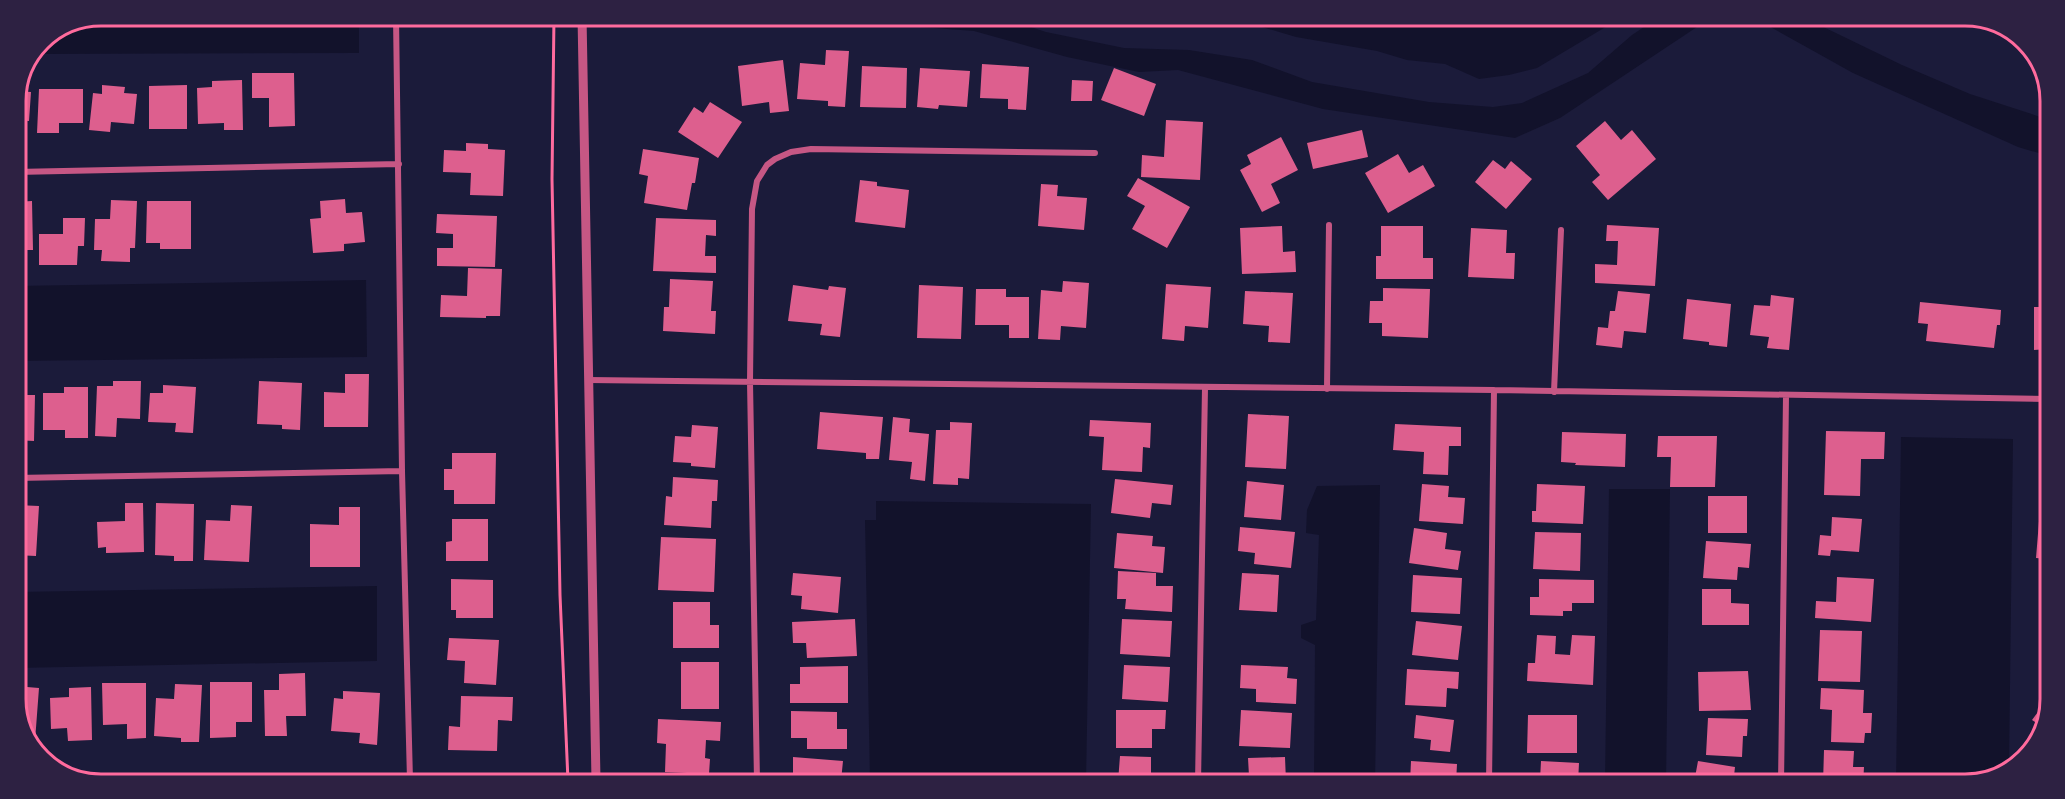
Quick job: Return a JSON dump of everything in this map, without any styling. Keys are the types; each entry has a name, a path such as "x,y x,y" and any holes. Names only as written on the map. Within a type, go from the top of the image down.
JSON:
{"street":[{"path":"396,26 402,471 410,774"},
{"path":"582,26 596,774"},
{"path":"757,774 750,382 753,198 761,172 775,159 791,152 824,149 1095,153"},
{"path":"26,172 399,164"},
{"path":"1327,388 1329,225"},
{"path":"1554,392 1561,230"},
{"path":"588,380 2040,399"},
{"path":"1198,774 1205,388"},
{"path":"1489,774 1494,390"},
{"path":"1781,774 1786,396"},
{"path":"26,478 402,471"}],"path":[{"path":"554,26 552,168 556,407 560,595 568,774"}],"shaded area":[{"path":"100,26 359,26 359,53 42,54 47,47 72,31"},
{"path":"908,26 1028,26 1046,32 1124,48 1189,50 1252,60 1312,82 1429,102 1493,107 1522,103 1588,73 1646,26 1698,26 1560,118 1515,138 1323,109 1178,70 1139,72 1067,57 974,31"},
{"path":"1254,26 1607,26 1537,68 1479,79 1445,64 1407,60 1377,51 1296,37"},
{"path":"1769,26 1821,26 1902,65 1970,94 2039,116 2039,153 2018,147 1853,73"},
{"path":"366,280 367,357 26,361 26,286"},
{"path":"1901,437 2013,439 2009,759 1989,770 1965,774 1896,774"},
{"path":"1380,485 1375,774 1314,774 1315,645 1301,638 1301,625 1316,620 1319,535 1306,533 1307,510 1317,486"},
{"path":"1609,489 1670,489 1666,774 1605,774"},
{"path":"876,501 1091,504 1086,774 870,774 865,520 876,520"},
{"path":"377,586 377,661 26,668 26,592"}],"building":[{"path":"826,50 849,51 845,107 828,106 828,101 797,99 800,63 825,65"},
{"path":"783,60 789,111 770,113 769,102 742,106 738,66"},
{"path":"982,64 1029,67 1026,110 1008,109 1008,99 980,98"},
{"path":"862,66 907,68 906,108 860,107"},
{"path":"920,68 970,71 967,107 939,105 938,109 917,107"},
{"path":"1114,68 1156,84 1144,116 1101,100"},
{"path":"252,73 294,73 295,126 269,127 269,98 252,98"},
{"path":"242,80 243,130 224,130 224,123 198,124 197,88 212,87 212,81"},
{"path":"1072,80 1093,81 1092,101 1071,101"},
{"path":"102,85 125,87 124,93 137,94 134,124 111,122 110,132 89,130 93,93 102,94"},
{"path":"187,85 187,129 149,129 149,86"},
{"path":"39,89 83,89 83,123 59,123 59,133 37,133"},
{"path":"27,92 31,92 29,121 26,121"},
{"path":"710,102 742,122 718,158 678,132 694,107 703,113"},
{"path":"1166,120 1203,122 1200,180 1141,177 1142,155 1164,157"},
{"path":"1605,121 1621,140 1632,130 1656,159 1608,200 1592,182 1600,175 1576,146"},
{"path":"1362,130 1368,157 1313,169 1307,143"},
{"path":"1281,137 1298,170 1271,184 1280,203 1262,212 1240,170 1251,164 1247,155"},
{"path":"466,143 488,144 488,149 505,150 503,196 470,195 471,173 443,172 444,150 466,151"},
{"path":"643,149 699,158 687,210 644,203 648,176 639,174"},
{"path":"1398,154 1409,173 1423,165 1435,186 1388,213 1365,173"},
{"path":"1493,160 1505,169 1511,161 1532,179 1506,209 1475,182"},
{"path":"1138,178 1190,207 1167,248 1132,229 1145,206 1127,196"},
{"path":"860,180 877,182 877,186 909,190 905,228 855,222"},
{"path":"1041,184 1058,185 1057,196 1087,198 1084,230 1038,226"},
{"path":"345,199 346,213 362,212 365,242 344,244 344,251 313,253 310,219 321,218 320,201"},
{"path":"111,200 137,201 135,248 130,248 130,262 101,261 102,250 94,250 95,219 110,219"},
{"path":"26,201 32,201 33,250 26,250"},
{"path":"147,201 191,201 191,249 160,249 160,243 146,243"},
{"path":"437,214 497,216 495,267 437,266 437,248 453,248 453,234 436,233"},
{"path":"63,218 85,218 84,246 78,246 77,265 39,265 39,234 63,234"},
{"path":"656,218 716,220 716,236 706,235 705,256 716,256 716,273 653,271"},
{"path":"1607,225 1659,228 1655,286 1595,283 1595,264 1617,265 1618,241 1606,241"},
{"path":"1282,226 1283,252 1295,251 1296,272 1242,274 1240,228"},
{"path":"1381,226 1423,226 1423,258 1433,258 1433,279 1376,279 1376,256 1381,256"},
{"path":"1471,228 1507,230 1506,253 1515,253 1514,279 1468,277"},
{"path":"468,268 502,269 500,316 440,317 441,295 467,296"},
{"path":"670,279 713,281 711,311 716,311 715,334 663,331 664,307 669,307"},
{"path":"1063,281 1089,283 1086,328 1061,326 1060,340 1038,339 1041,290 1062,292"},
{"path":"1166,284 1211,287 1208,328 1185,326 1184,341 1162,339"},
{"path":"793,285 828,290 829,286 846,288 840,337 820,335 822,324 788,321"},
{"path":"919,285 963,287 961,339 917,338"},
{"path":"1383,288 1430,289 1428,338 1382,336 1382,323 1369,323 1370,301 1383,301"},
{"path":"976,289 1006,289 1006,297 1029,297 1029,338 1009,338 1009,325 975,325"},
{"path":"1245,291 1293,293 1290,343 1268,342 1269,326 1243,324"},
{"path":"1618,291 1650,294 1646,333 1624,331 1622,348 1596,345 1598,327 1608,328 1610,311 1615,311"},
{"path":"1771,295 1794,298 1789,350 1767,348 1769,337 1750,335 1754,305 1770,306"},
{"path":"1687,299 1731,304 1727,347 1683,339"},
{"path":"1920,302 2001,310 1994,348 1926,341 1928,324 1918,323"},
{"path":"2034,307 2039,307 2039,350 2034,350"},
{"path":"345,374 369,374 368,427 324,427 324,392 345,393"},
{"path":"113,381 141,381 140,419 117,418 116,437 95,436 97,386 113,386"},
{"path":"259,381 302,383 300,430 282,429 282,425 257,424"},
{"path":"163,385 196,387 193,433 175,432 176,423 148,422 150,393 163,393"},
{"path":"64,387 88,387 88,438 65,438 65,430 43,430 43,393 64,393"},
{"path":"26,395 35,395 34,441 26,441"},
{"path":"820,412 883,417 879,459 866,459 866,453 817,449"},
{"path":"1248,414 1289,416 1286,469 1245,467"},
{"path":"893,417 910,419 909,432 929,434 925,481 910,479 912,462 889,460"},
{"path":"1090,420 1151,423 1150,448 1143,447 1142,472 1102,470 1104,437 1089,436"},
{"path":"950,422 972,423 969,479 958,478 958,485 933,484 936,430 950,430"},
{"path":"1395,424 1461,427 1461,446 1449,446 1448,475 1423,474 1424,452 1393,450"},
{"path":"692,425 718,427 715,468 673,462 675,436 691,437"},
{"path":"1826,431 1885,432 1884,459 1861,459 1860,496 1824,495"},
{"path":"1562,432 1626,434 1625,467 1575,465 1576,463 1561,462"},
{"path":"1658,436 1717,436 1715,487 1670,487 1671,457 1657,457"},
{"path":"452,453 496,453 495,504 454,504 454,490 444,490 444,469 452,469"},
{"path":"673,477 718,480 717,501 712,501 711,528 664,525 666,496 672,497"},
{"path":"1115,479 1173,485 1171,505 1152,503 1150,518 1111,513"},
{"path":"1247,481 1284,485 1281,520 1244,517"},
{"path":"1422,484 1449,486 1448,497 1465,498 1463,524 1419,521"},
{"path":"1537,484 1585,486 1583,524 1532,522 1532,511 1536,511"},
{"path":"1708,496 1747,496 1747,533 1708,533"},
{"path":"125,503 143,503 144,552 106,553 106,547 98,548 97,522 125,521"},
{"path":"156,503 194,504 193,561 174,561 174,556 155,555"},
{"path":"26,505 39,506 36,556 26,556"},
{"path":"231,505 252,506 249,562 204,560 206,520 230,521"},
{"path":"339,507 360,507 360,567 310,567 310,524 339,525"},
{"path":"2040,513 2040,558 2036,558"},
{"path":"1832,517 1862,519 1859,552 1831,550 1830,556 1818,555 1820,535 1831,536"},
{"path":"452,519 488,519 488,561 446,561 446,542 452,541"},
{"path":"1240,527 1295,532 1291,568 1254,564 1255,553 1238,551"},
{"path":"1414,528 1447,533 1445,549 1461,551 1458,570 1409,563"},
{"path":"1535,532 1581,533 1580,571 1533,569"},
{"path":"1117,533 1153,536 1152,546 1165,547 1163,573 1114,568"},
{"path":"661,537 716,539 714,592 658,590"},
{"path":"1706,541 1751,544 1749,568 1738,567 1737,580 1703,578"},
{"path":"1118,571 1156,573 1156,586 1173,586 1172,612 1125,609 1126,599 1117,599"},
{"path":"793,573 841,577 838,613 801,609 802,596 791,595"},
{"path":"1242,573 1279,575 1277,612 1239,610"},
{"path":"1413,575 1462,578 1460,614 1411,612"},
{"path":"1837,577 1874,579 1871,622 1815,618 1816,601 1836,602"},
{"path":"451,579 493,580 493,618 456,618 456,610 451,610"},
{"path":"1539,579 1594,580 1594,603 1572,603 1572,611 1563,611 1563,616 1530,615 1530,597 1539,597"},
{"path":"1702,589 1731,589 1731,603 1749,604 1749,625 1702,625"},
{"path":"673,602 710,602 710,625 719,625 719,648 673,648"},
{"path":"855,619 857,656 807,658 806,643 793,643 792,622"},
{"path":"1122,619 1172,621 1170,657 1120,654"},
{"path":"1416,621 1462,626 1458,660 1412,655"},
{"path":"1820,630 1862,631 1860,682 1818,681"},
{"path":"1537,635 1556,636 1555,654 1570,655 1572,635 1595,636 1593,685 1527,681 1528,663 1535,663"},
{"path":"449,638 499,640 496,685 464,683 465,661 447,660"},
{"path":"681,662 719,662 719,709 681,709"},
{"path":"1124,665 1170,667 1168,702 1122,699"},
{"path":"1241,665 1288,667 1287,678 1297,679 1296,704 1256,702 1256,689 1240,688"},
{"path":"848,666 848,703 790,703 790,684 800,684 800,667"},
{"path":"1407,669 1459,672 1458,689 1447,688 1446,707 1405,705"},
{"path":"1748,671 1751,710 1699,711 1698,672"},
{"path":"305,673 306,716 286,716 287,736 265,736 264,690 279,690 279,674"},
{"path":"210,682 252,682 252,722 236,722 236,737 210,738"},
{"path":"102,683 146,683 146,738 127,739 127,724 103,725"},
{"path":"175,684 202,685 199,742 181,742 181,738 154,736 156,698 174,699"},
{"path":"26,687 39,688 35,735 27,713"},
{"path":"91,687 92,740 68,741 67,728 51,729 50,698 69,697 69,688"},
{"path":"1821,688 1864,690 1863,713 1872,713 1871,733 1865,733 1864,743 1831,742 1832,710 1820,709"},
{"path":"343,691 380,693 377,745 359,743 360,733 331,731 334,698 343,699"},
{"path":"461,696 513,697 512,721 498,720 497,751 448,750 449,726 460,727"},
{"path":"1116,710 1166,710 1165,729 1152,729 1152,748 1116,748"},
{"path":"1241,710 1292,713 1290,748 1239,746"},
{"path":"791,711 837,712 837,729 847,729 847,749 807,749 807,738 791,738"},
{"path":"2038,711 2036,723 2032,720"},
{"path":"1416,715 1454,720 1450,752 1430,750 1431,740 1414,738"},
{"path":"1528,715 1577,715 1577,753 1527,753"},
{"path":"1708,718 1748,719 1747,736 1743,736 1742,757 1706,755"},
{"path":"658,719 721,722 720,741 706,740 705,758 710,759 709,774 665,772 666,744 657,743"},
{"path":"1824,750 1854,751 1853,767 1864,767 1864,774 1823,774"},
{"path":"1120,756 1151,757 1151,774 1119,774"},
{"path":"793,757 843,761 842,774 793,774"},
{"path":"1285,757 1286,774 1249,774 1248,758"},
{"path":"1411,761 1457,764 1456,774 1410,774"},
{"path":"1541,761 1579,763 1578,774 1540,774"},
{"path":"1698,761 1735,767 1734,774 1696,774"}]}
